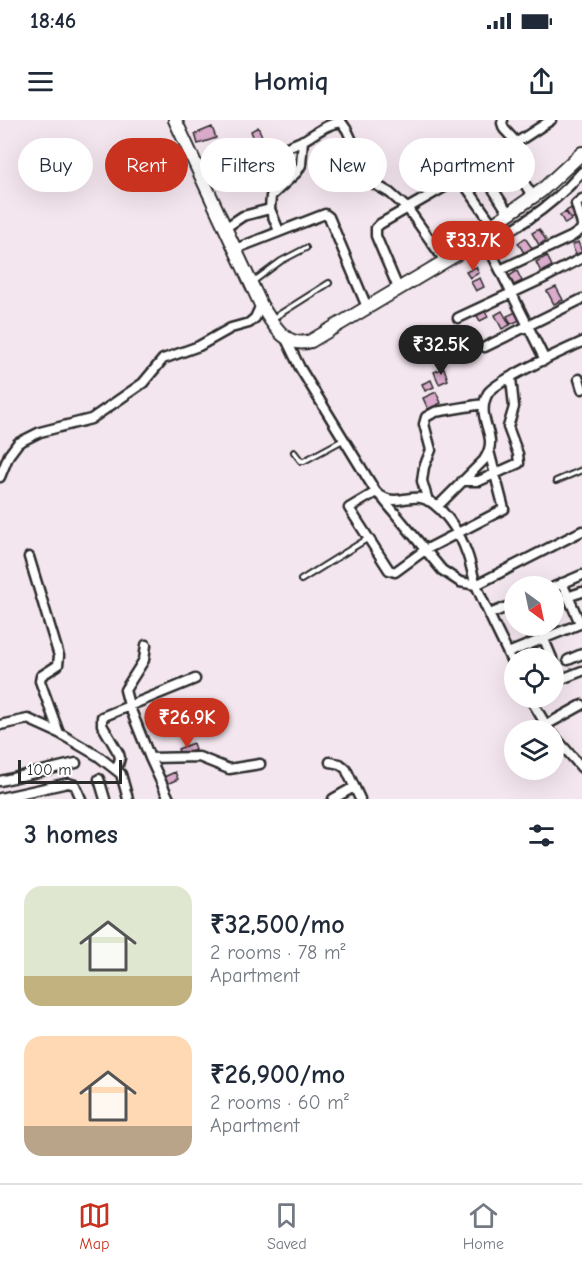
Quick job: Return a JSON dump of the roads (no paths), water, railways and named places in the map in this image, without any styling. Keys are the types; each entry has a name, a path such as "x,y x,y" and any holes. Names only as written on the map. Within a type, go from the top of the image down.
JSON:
{"street":[{"path":"175,120 200,174"},
{"path":"503,120 504,129 512,138"},
{"path":"524,138 551,120"},
{"path":"296,143 335,123 342,123 371,182 390,193 408,208 445,261"},
{"path":"279,231 270,209 271,196 297,172 301,165 303,140"},
{"path":"457,254 475,237 528,200 582,153"},
{"path":"286,339 296,343 311,341 457,254 494,240 534,215 582,172"},
{"path":"208,192 261,305 286,339 300,368 376,492 449,576 460,582 476,585 582,531"},
{"path":"398,288 376,236 376,231 380,224 436,192"},
{"path":"470,192 493,225"},
{"path":"495,192 509,214"},
{"path":"524,192 534,215"},
{"path":"500,270 571,237 581,230 582,225 576,204 582,199"},
{"path":"225,228 243,216 270,209"},
{"path":"235,249 323,214 327,215 367,307"},
{"path":"494,258 544,360"},
{"path":"458,318 582,258"},
{"path":"485,347 582,299"},
{"path":"0,477 9,455 18,443 40,432 91,419 143,383 163,358 199,346 231,328 249,323 255,318 261,305"},
{"path":"437,507 484,460 489,451 491,445 483,404 488,393 544,360 582,342"},
{"path":"462,481 479,481 516,466 519,459 508,427 514,407 511,378"},
{"path":"579,379 582,389"},
{"path":"428,501 422,481 424,466 431,450 424,424 426,417 435,412 483,404"},
{"path":"376,492 349,508 392,572 399,570 425,550 456,532 504,509 489,451"},
{"path":"384,500 419,497 437,507 456,532 466,551 476,585 506,648"},
{"path":"29,556 59,656 58,665 41,676 40,681 59,733"},
{"path":"564,582 582,575"},
{"path":"567,597 582,592"},
{"path":"519,648 581,623 564,593"},
{"path":"490,614 504,608"},
{"path":"543,637 548,648"},
{"path":"146,645 144,660 126,690 129,705 169,799"},
{"path":"568,660 582,654"},
{"path":"564,677 582,671"},
{"path":"117,769 119,754 100,720 105,715 195,679"},
{"path":"559,720 582,705"},
{"path":"0,725 27,719 59,733 117,769 123,779 128,799"},
{"path":"564,746 580,763"},
{"path":"150,758 199,757 229,769 260,764"},
{"path":"330,762 342,765 360,799"},
{"path":"0,782 76,763"},
{"path":"21,777 23,793"},
{"path":"99,779 105,799"},
{"path":"0,798 72,783 78,788 81,799"},
{"path":"336,798 354,787"}],"lane":[{"path":"250,284 281,261 306,248"},
{"path":"271,320 329,283"},
{"path":"294,452 301,461 304,461 344,440"},
{"path":"556,481 582,470"},
{"path":"301,580 368,538"}]}
